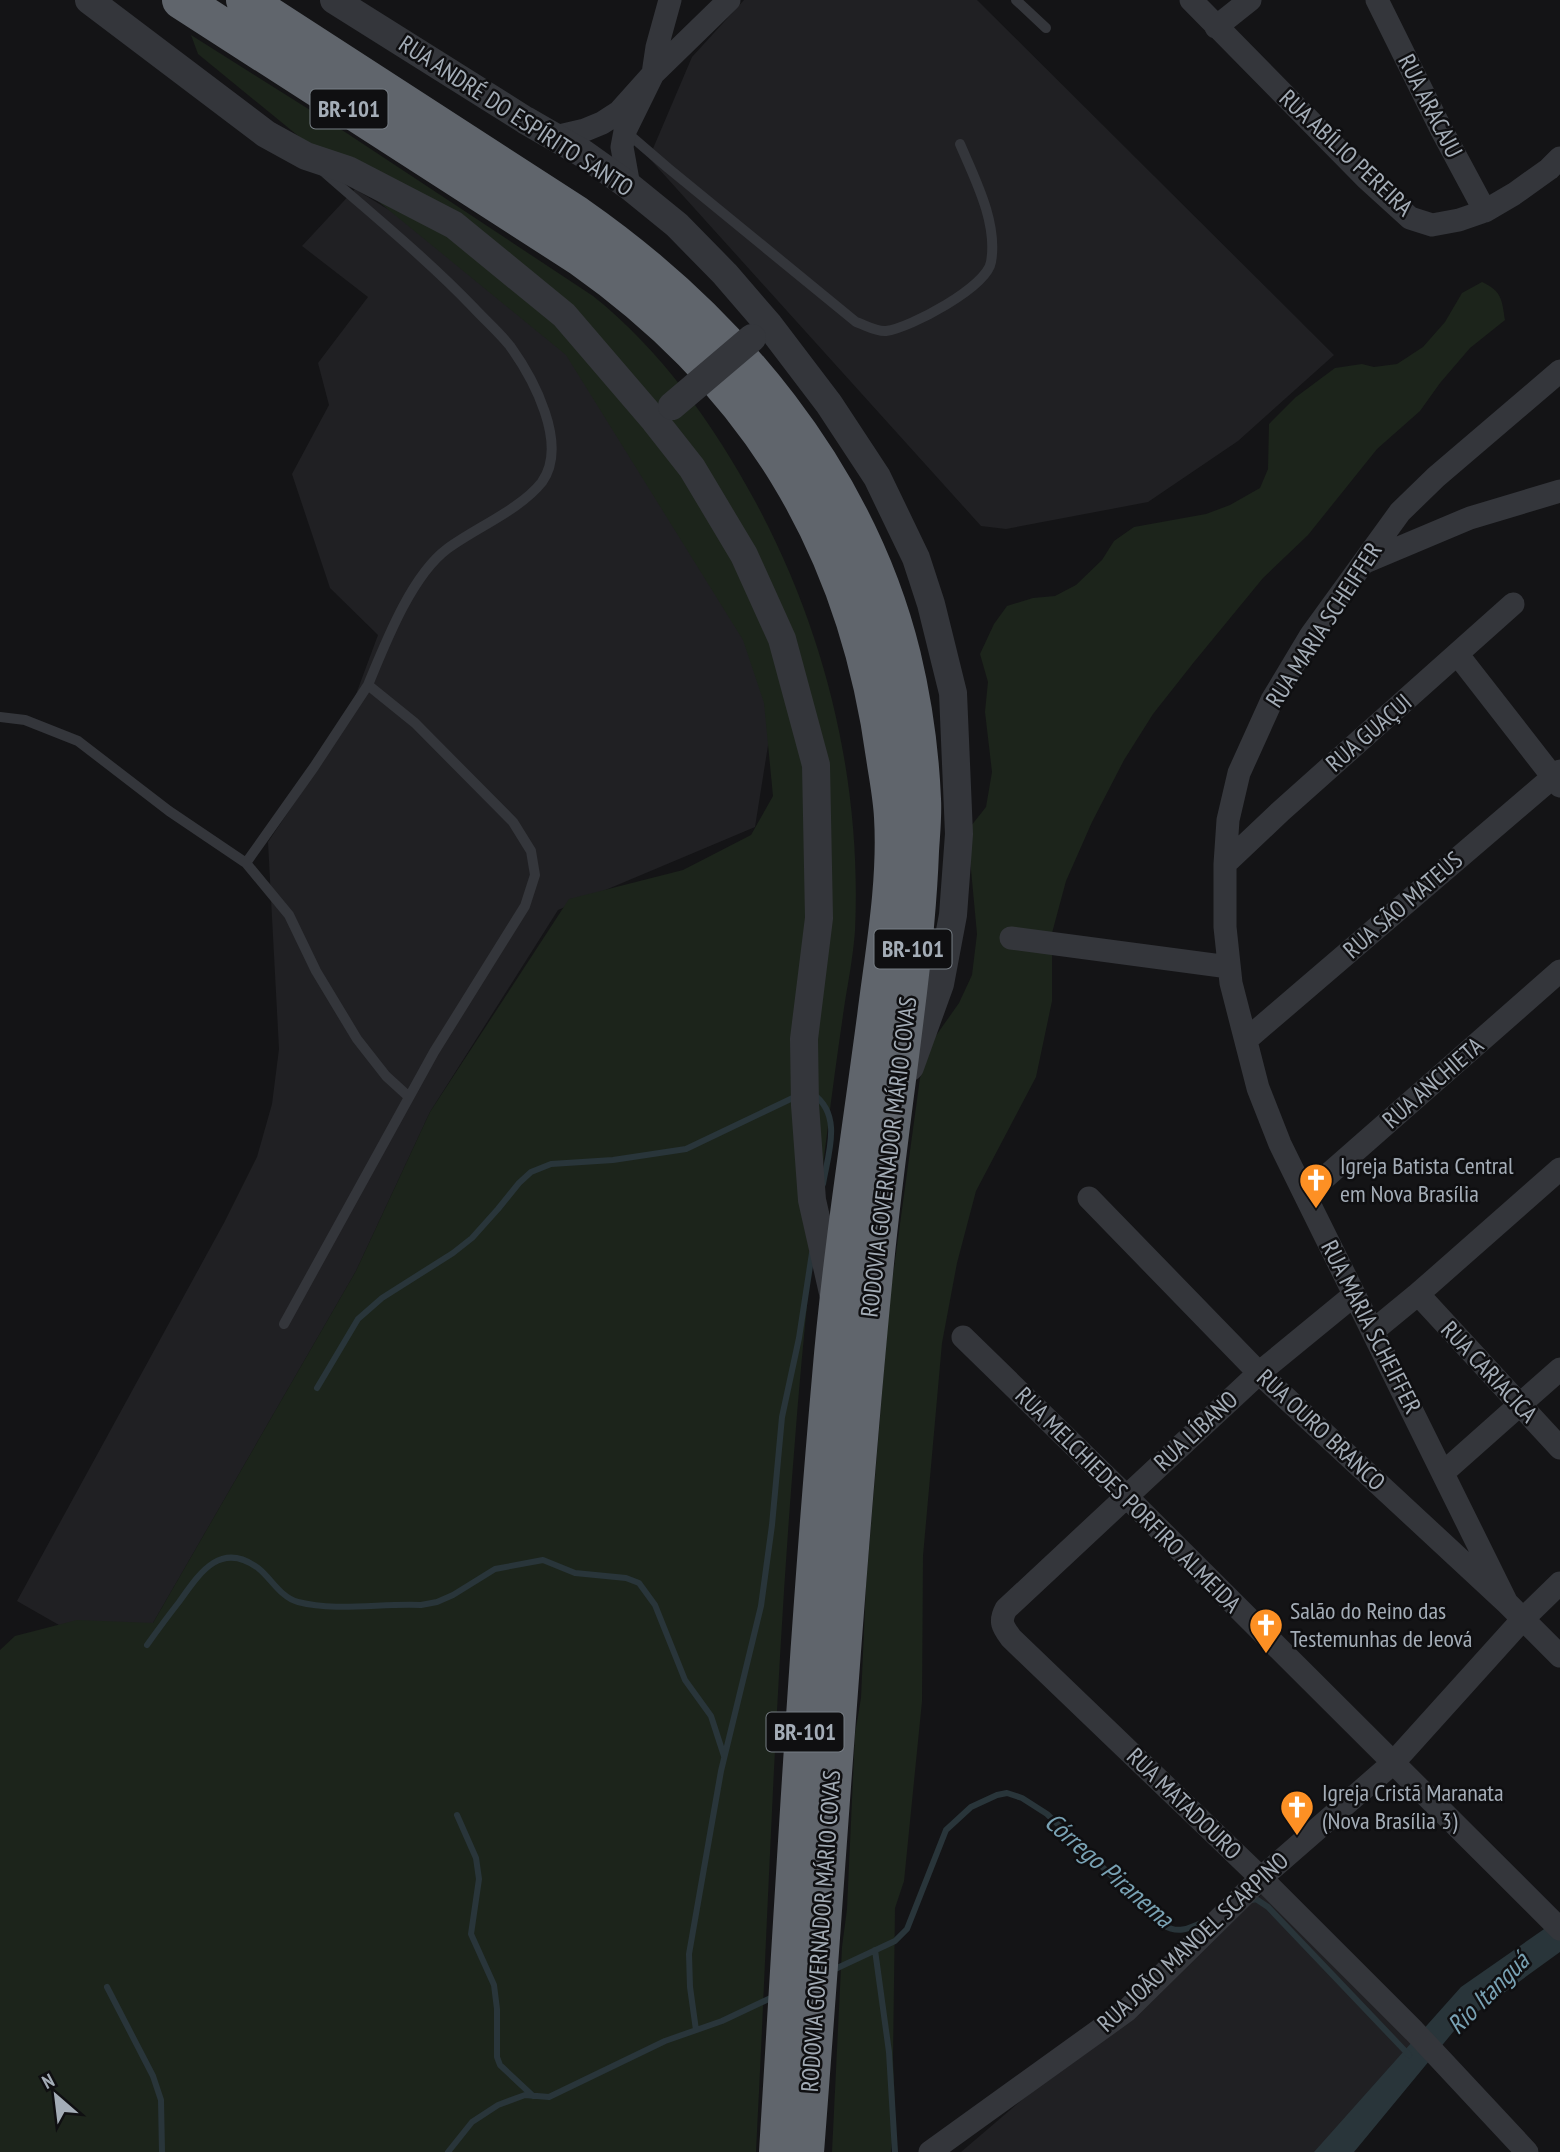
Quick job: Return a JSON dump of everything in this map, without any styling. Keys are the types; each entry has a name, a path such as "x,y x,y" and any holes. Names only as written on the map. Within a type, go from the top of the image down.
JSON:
{"highway":[{"name":"RODOVIA GOVERNADOR MÁRIO COVAS","path":"181,0 580,257 633,296 682,340 741,406 774,451 812,514 845,589 870,667 893,817 887,927 837,1312 808,1675 778,2152"},
{"name":"RODOVIA GOVERNADOR MÁRIO COVAS","path":"254,4 578,215 652,270 711,326 750,369 805,440 831,483 874,567 889,611 911,701 921,789 919,896 880,1216 849,1554 805,2152"}],"street":[{"name":"RODOVIA GOVERNADOR MÁRIO COVAS","path":"89,0 266,134 306,156 348,170 454,225 564,315 664,414 691,468 744,555 782,639 816,765 819,918 804,1039 805,1105 812,1200 837,1312"},
{"name":"RUA ANDRÉ DO ESPÍRITO SANTO","path":"334,0 555,137 629,186 677,225 725,274 760,331 829,404 877,477 916,558 932,604 953,693 959,834 953,915 940,984 892,1118"},
{"path":"629,186 622,147 625,131 653,74 670,0"},
{"path":"555,137 585,130 619,112 653,74 729,0"},
{"name":"RUA ABÍLIO PEREIRA","path":"1191,0 1366,178 1410,218 1432,225 1485,211 1514,194 1560,158"},
{"path":"1216,27 1250,0"},
{"name":"RUA ARACAJU","path":"1377,0 1441,130 1485,211"},
{"path":"664,414 760,331"},
{"name":"RUA MARIA SCHEIFFER","path":"1515,1611 1354,1296 1280,1143 1258,1088 1231,983 1225,927 1225,864 1228,820 1239,773 1266,712 1311,635 1400,512 1436,477 1560,371"},
{"path":"1361,564 1470,518 1560,491"},
{"name":"RUA GUAÇUI","path":"1225,864 1513,604"},
{"path":"1458,655 1557,778"},
{"name":"RUA SÃO MATEUS","path":"1246,1040 1557,778"},
{"path":"1011,938 1229,967"},
{"name":"RUA ANCHIETA","path":"1306,1195 1560,971"},
{"path":"1373,1331 1560,1169"},
{"name":"RUA OURO BRANCO","path":"1088,1198 1259,1373 1560,1656"},
{"name":"RUA CARIACICA","path":"1418,1294 1560,1448"},
{"name":"RUA LÍBANO","path":"1011,1638 1002,1626 1001,1618 1006,1609 1259,1373 1354,1296"},
{"name":"RUA MELCHIEDES PORFIRO ALMEIDA","path":"963,1338 1126,1496 1560,1929"},
{"path":"1444,1472 1560,1369"},
{"name":"RUA JOÃO MANOEL SCARPINO","path":"930,2152 1126,2011 1261,1878 1393,1763 1515,1611 1560,1583"},
{"name":"RUA MATADOURO","path":"1011,1638 1261,1878 1414,2031 1527,2152"}],"lane":[{"path":"1016,0 1046,28"},
{"path":"625,131 856,322 883,332 908,326 936,310 977,283 991,265 992,242 987,216 978,185 960,144"},
{"path":"246,863 368,685 400,614 424,572 444,551 527,496 542,482 550,465 550,431 537,391 509,344 455,288 306,156"},
{"path":"285,1324 434,1052 525,906 535,875 531,851 513,822 415,723 368,685"},
{"path":"0,717 25,720 78,741 169,811 246,863 289,915 316,971 357,1039 386,1076 409,1097"}],"shaded area":[{"path":"744,0 977,0 1334,355 1238,441 1148,502 1006,529 981,526 649,158 692,57"},
{"path":"191,35 345,132 593,296 618,317 684,390 722,444 780,551 802,602 820,655 845,764 852,819 856,875 855,931 817,1214 797,1413 777,1715 756,2152 0,2152 0,1650 15,1636 77,1620 153,1623 356,1271 430,1112 569,899 683,870 751,835 773,796 764,703 743,640 566,355 198,54"},
{"path":"355,189 524,293 655,434 777,689 755,827 558,910 430,1112 356,1271 153,1623 59,1625 17,1601 225,1221 257,1157 272,1104 279,1049 268,842 342,732 378,635 330,588 292,474 329,405 318,363 368,297 302,246"},
{"path":"1482,282 1494,289 1500,297 1505,320 1470,348 1420,411 1377,449 1308,535 1263,578 1153,714 1124,760 1066,881 1052,933 1052,1001 1036,1077 976,1191 957,1263 942,1343 923,1556 922,1701 904,1881 895,1908 895,2106 891,2152 832,2152 855,1734 861,1698 866,1585 890,1297 920,1078 935,1037 959,1003 972,975 977,934 970,859 971,826 986,807 992,772 985,712 988,682 980,654 994,624 1007,606 1033,598 1055,596 1076,585 1102,560 1114,541 1134,527 1206,514 1230,505 1260,488 1268,469 1269,424 1296,397 1335,368 1362,364 1374,367 1397,364 1423,347 1445,322 1462,293"},
{"path":"1267,1890 1432,2055 1341,2152 961,2152"}],"water":[{"name":"Rio Itanguá","path":"1560,1918 1560,1952 1458,2026 1354,2152 1314,2152 1461,1987"}],"waterway":[{"path":"813,1094 822,1103 831,1124 830,1148 823,1184"},
{"path":"317,1388 358,1319 382,1298 472,1238 531,1172 551,1164 613,1160 686,1149 799,1095"},
{"path":"696,2030 689,1954 721,1771 761,1606 782,1417 799,1338 812,1253"},
{"path":"147,1645 194,1581 212,1564 222,1559 245,1560 258,1568 292,1600 313,1605 344,1607 421,1605 437,1602 495,1569 543,1560 575,1573 626,1578 639,1583 655,1605 685,1680 711,1716 724,1756"},
{"name":"Córrego Piranema","path":"833,1970 895,1941 907,1929 946,1830 971,1807 1007,1793 1022,1798 1047,1814 1163,1925 1183,1929 1203,1922"},
{"path":"457,1815 476,1858 479,1879 471,1934 494,1985 497,2057 500,2065 533,2096"},
{"name":"Córrego Piranema","path":"1247,1901 1256,1899 1268,1907 1409,2055"},
{"path":"875,1950 889,2052 895,2152"},
{"path":"107,1987 153,2076 161,2100 162,2152"},
{"name":"Córrego Piranema","path":"448,2152 472,2122 498,2105 525,2095 549,2097 665,2041 722,2021 775,1996"}],"place":[{"name":"Igreja Batista Central em Nova Brasília","path":"1316,1210"},
{"name":"Salão do Reino das Testemunhas de Jeová","path":"1266,1655"},
{"name":"Igreja Cristã Maranata (Nova Brasília 3)","path":"1297,1837"}]}
